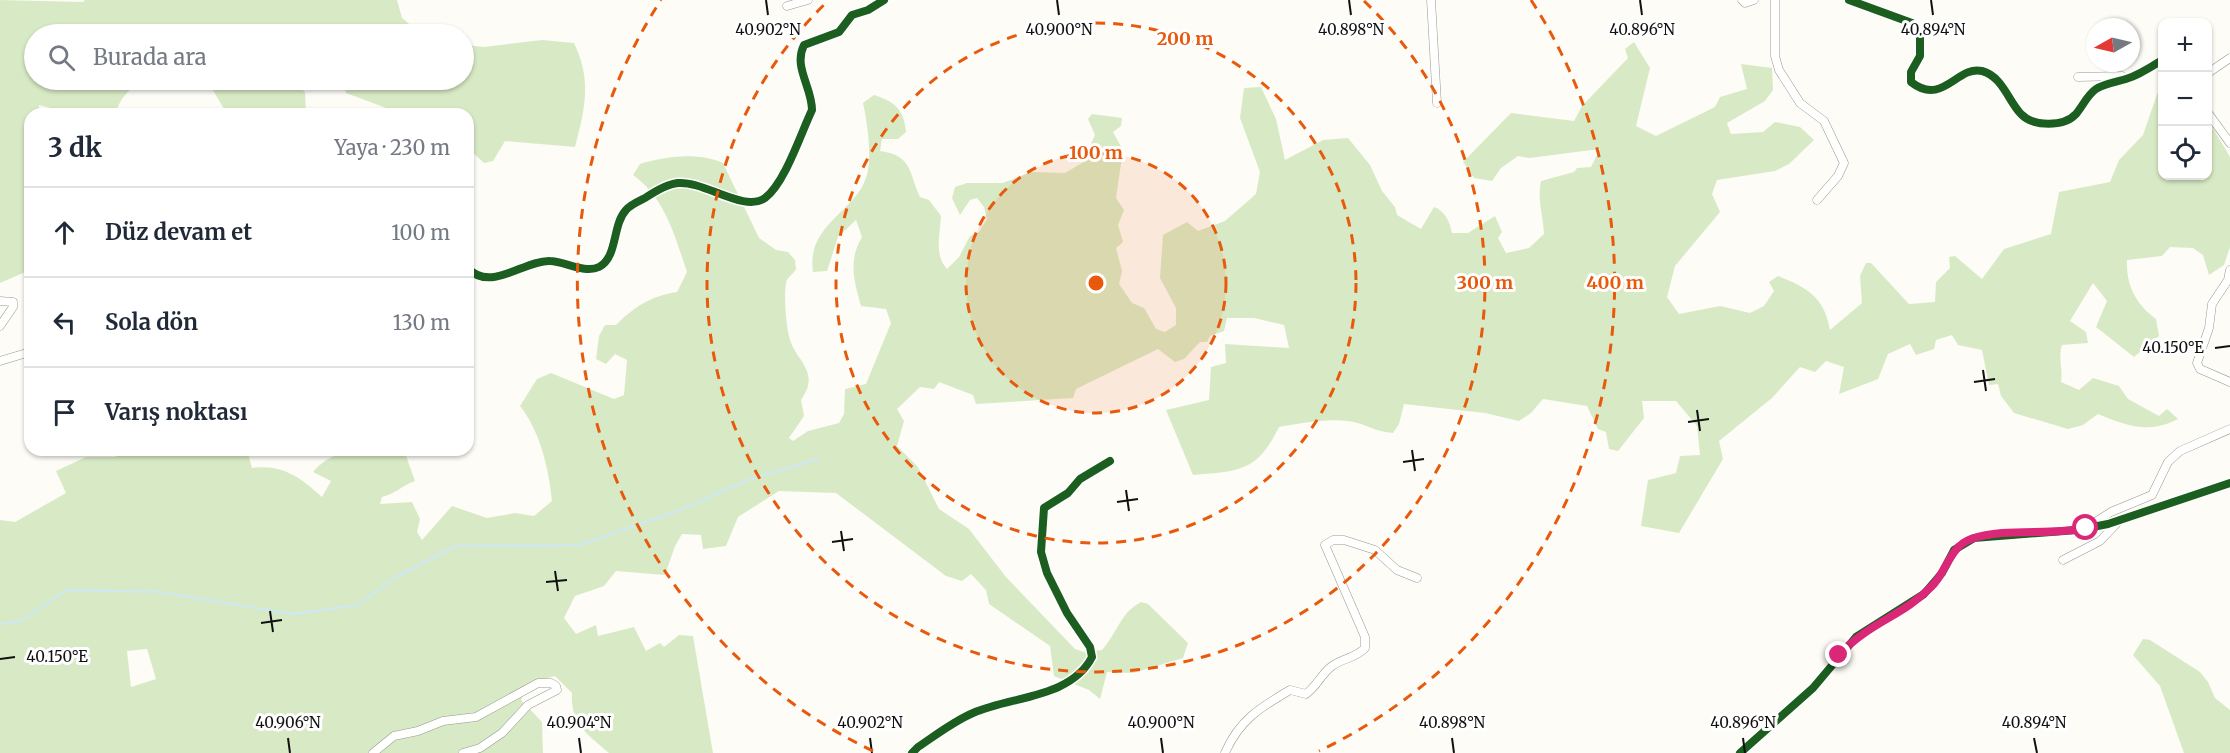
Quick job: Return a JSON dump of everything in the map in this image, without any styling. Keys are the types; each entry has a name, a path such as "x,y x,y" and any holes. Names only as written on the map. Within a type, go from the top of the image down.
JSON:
{"street":[{"path":"787,6 808,0"},
{"path":"474,272 482,277 496,277 537,262 550,261 592,269 600,267 610,252 618,222 626,209 676,183 711,188 738,201 751,203 764,199 777,186 812,110 812,98 799,58 804,45 839,32 852,15 867,10 884,0"},
{"path":"1431,0 1437,103"},
{"path":"1742,0 1745,3 1754,0"},
{"path":"1775,0 1775,56 1779,70 1800,103 1824,121 1844,163 1838,176 1817,200"},
{"path":"1849,0 1912,23 1920,30 1920,56 1911,72 1911,82 1918,88 1941,89 1974,71 1984,71 2001,86 2021,115 2031,122 2061,122 2074,116 2096,89 2133,76 2158,63"},
{"path":"2212,69 2230,58"},
{"path":"2078,77 2133,76"},
{"path":"2212,118 2230,143"},
{"path":"2230,270 2228,280 2212,304 2209,328 2197,363 2200,369 2230,382"},
{"path":"0,301 13,302 13,307 0,326"},
{"path":"0,361 24,353"},
{"path":"2086,528 2111,512 2152,495 2168,462 2180,451 2230,429"},
{"path":"912,753 974,712 1050,690 1084,672 1092,657 1089,647 1067,613 1047,573 1041,552 1044,508 1068,493 1080,479 1110,461"},
{"path":"1740,753 1813,688 1856,637 1924,594 1942,573 1954,550 1962,543 1992,536 2086,528 2120,520 2230,483"},
{"path":"2063,560 2100,541 2120,520"},
{"path":"1225,753 1233,734 1257,709 1290,690 1306,694 1320,682 1330,667 1359,655 1365,648 1365,637 1325,545 1333,540 1344,540 1375,550 1397,570 1417,578"},
{"path":"374,753 394,736 418,731 443,721 476,717 538,683 551,683 556,686 557,690 550,696 528,705 502,733 480,748 463,753"}],"green space":[{"path":"0,0 83,2 85,0 397,0 402,18 409,24 24,24 24,90 131,90 118,108 51,108 39,105 39,108 24,108 24,273 0,283"},
{"path":"542,40 574,43 580,57 585,82 582,120 575,147 505,141 493,161 484,163 474,154 474,108 386,108 346,93 345,90 474,90 474,46 484,47"},
{"path":"1634,42 1650,68 1636,126 1656,136 1715,107 1720,97 1747,89 1741,64 1772,68 1773,90 1765,101 1727,123 1731,134 1763,132 1775,122 1800,127 1814,140 1789,164 1775,171 1717,180 1712,194 1720,212 1675,266 1667,297 1679,314 1720,306 1750,313 1764,306 1774,291 1769,282 1778,276 1813,295 1824,309 1830,330 1862,303 1860,276 1866,263 1871,263 1909,304 1935,302 1936,282 1950,268 1949,257 1955,256 1982,279 2004,249 2051,234 2059,192 2110,182 2119,160 2143,135 2158,92 2158,180 2212,180 2212,127 2230,157 2230,247 2224,265 2209,275 2203,255 2193,248 2170,247 2162,256 2127,260 2130,286 2138,301 2156,319 2159,336 2134,357 2096,327 2107,301 2093,283 2070,321 2086,332 2088,343 2062,345 2061,382 2079,390 2093,378 2119,386 2128,399 2159,416 2167,409 2178,419 2157,426 2138,427 2098,414 2083,425 2068,429 2014,413 2001,396 1998,384 1989,385 1982,350 1958,345 1952,335 1936,340 1934,349 1916,355 1910,344 1888,354 1878,379 1839,394 1844,367 1826,361 1815,372 1800,367 1772,398 1719,441 1723,459 1679,533 1641,526 1648,480 1676,473 1680,456 1700,455 1697,426 1676,401 1642,401 1644,418 1618,451 1609,449 1606,432 1598,429 1587,406 1543,399 1531,413 1519,421 1485,413 1404,404 1399,424 1393,433 1341,421 1320,421 1279,427 1271,442 1255,461 1235,470 1193,475 1166,410 1209,400 1211,367 1226,363 1225,344 1289,348 1284,325 1254,318 1227,318 1224,331 1210,336 1207,342 1200,342 1184,359 1175,362 1158,349 1076,389 1073,398 976,404 973,395 939,382 934,389 920,387 897,409 904,421 897,446 918,467 939,509 969,529 1006,577 1075,649 1084,652 1102,650 1128,612 1141,602 1148,604 1188,643 1183,658 1133,673 1107,672 1100,699 1089,690 1054,676 1050,646 989,604 986,590 971,574 962,581 946,576 836,493 779,491 738,517 726,546 703,549 701,535 682,534 675,546 665,575 616,571 604,586 575,596 564,618 576,634 596,625 598,636 634,627 646,651 660,643 664,647 679,635 693,636 713,753 609,753 577,721 572,704 572,693 555,676 529,683 521,700 542,722 543,753 0,753 0,520 15,522 66,493 56,471 86,457 249,456 252,468 282,470 306,483 322,497 331,481 313,472 332,457 406,456 415,481 382,497 380,504 412,502 420,519 417,532 422,540 452,506 487,518 515,513 534,516 552,501 549,476 538,439 520,406 537,379 551,373 614,399 624,395 627,360 615,354 606,364 596,359 599,336 605,325 616,325 644,303 659,296 677,292 687,272 661,206 644,184 633,175 640,164 682,156 704,157 723,163 759,238 776,250 788,252 795,260 796,269 787,280 786,285 787,324 792,345 805,366 809,381 801,400 804,416 789,438 793,441 808,431 839,423 844,414 845,389 866,384 891,323 886,309 861,306 856,288 854,262 862,237 856,220 838,237 827,271 813,272 813,256 817,242 832,221 852,201 866,178 869,151 863,103 874,95 888,100 901,112 906,132 898,139 882,139 880,151 891,153 904,161 911,172 920,197 929,200 941,216 939,251 947,269 959,257 970,236 979,232 987,219 984,207 977,198 970,200 960,215 952,198 955,187 967,183 1003,183 1031,172 1065,173 1082,163 1095,135 1088,119 1092,114 1122,118 1121,126 1113,132 1123,150 1116,198 1124,210 1118,225 1123,242 1116,248 1122,271 1119,284 1132,303 1144,308 1156,329 1165,332 1176,325 1176,308 1160,278 1163,235 1187,222 1198,231 1225,221 1256,194 1260,172 1240,118 1244,88 1261,87 1276,119 1285,160 1323,140 1348,138 1370,165 1382,191 1395,207 1397,215 1421,229 1434,207 1446,217 1452,233 1468,233 1495,216 1502,232 1498,238 1506,253 1529,248 1544,234 1540,201 1541,181 1574,172 1577,168 1591,167 1600,149 1529,158 1518,156 1501,168 1492,181 1474,178 1463,162 1511,113 1574,121 1582,106 1628,58 1625,49","holes":["147,649 156,679 131,687 127,651"]},
{"path":"213,90 302,90 305,92 306,108 223,108"},
{"path":"2143,639 2150,640 2200,672 2208,682 2215,698 2230,710 2230,753 2184,753 2160,686 2133,655"}],"waterway":[{"path":"0,624 21,621 66,590 160,592 292,614 358,605 396,577 456,546 579,545 678,511 750,479 819,459"}],"cycle path":[{"path":"474,273 486,277 497,277 529,265 550,261 587,269 599,267 609,256 626,210 656,191 674,184 689,184 746,202 756,202 765,198 786,170 812,110 801,61 804,45 839,32 852,15 868,10 884,0"},
{"path":"1849,0 1912,23 1920,30 1920,56 1911,72 1911,82 1932,90 1941,88 1965,74 1982,71 1995,78 2021,114 2041,123 2056,123 2071,118 2096,89 2136,75 2158,63"},
{"path":"912,753 945,728 973,713 1039,694 1070,681 1092,657 1090,647 1067,613 1047,573 1041,552 1044,508 1068,493 1080,479 1110,461"},
{"path":"1740,753 1813,688 1856,637 1924,594 1942,573 1954,550 1974,538 2077,530 2108,524 2230,483"}],"route":[{"path":"1839,655 1856,637 1913,603 1934,585 1954,550 1962,543 1974,538 2042,534 2086,528"}]}
